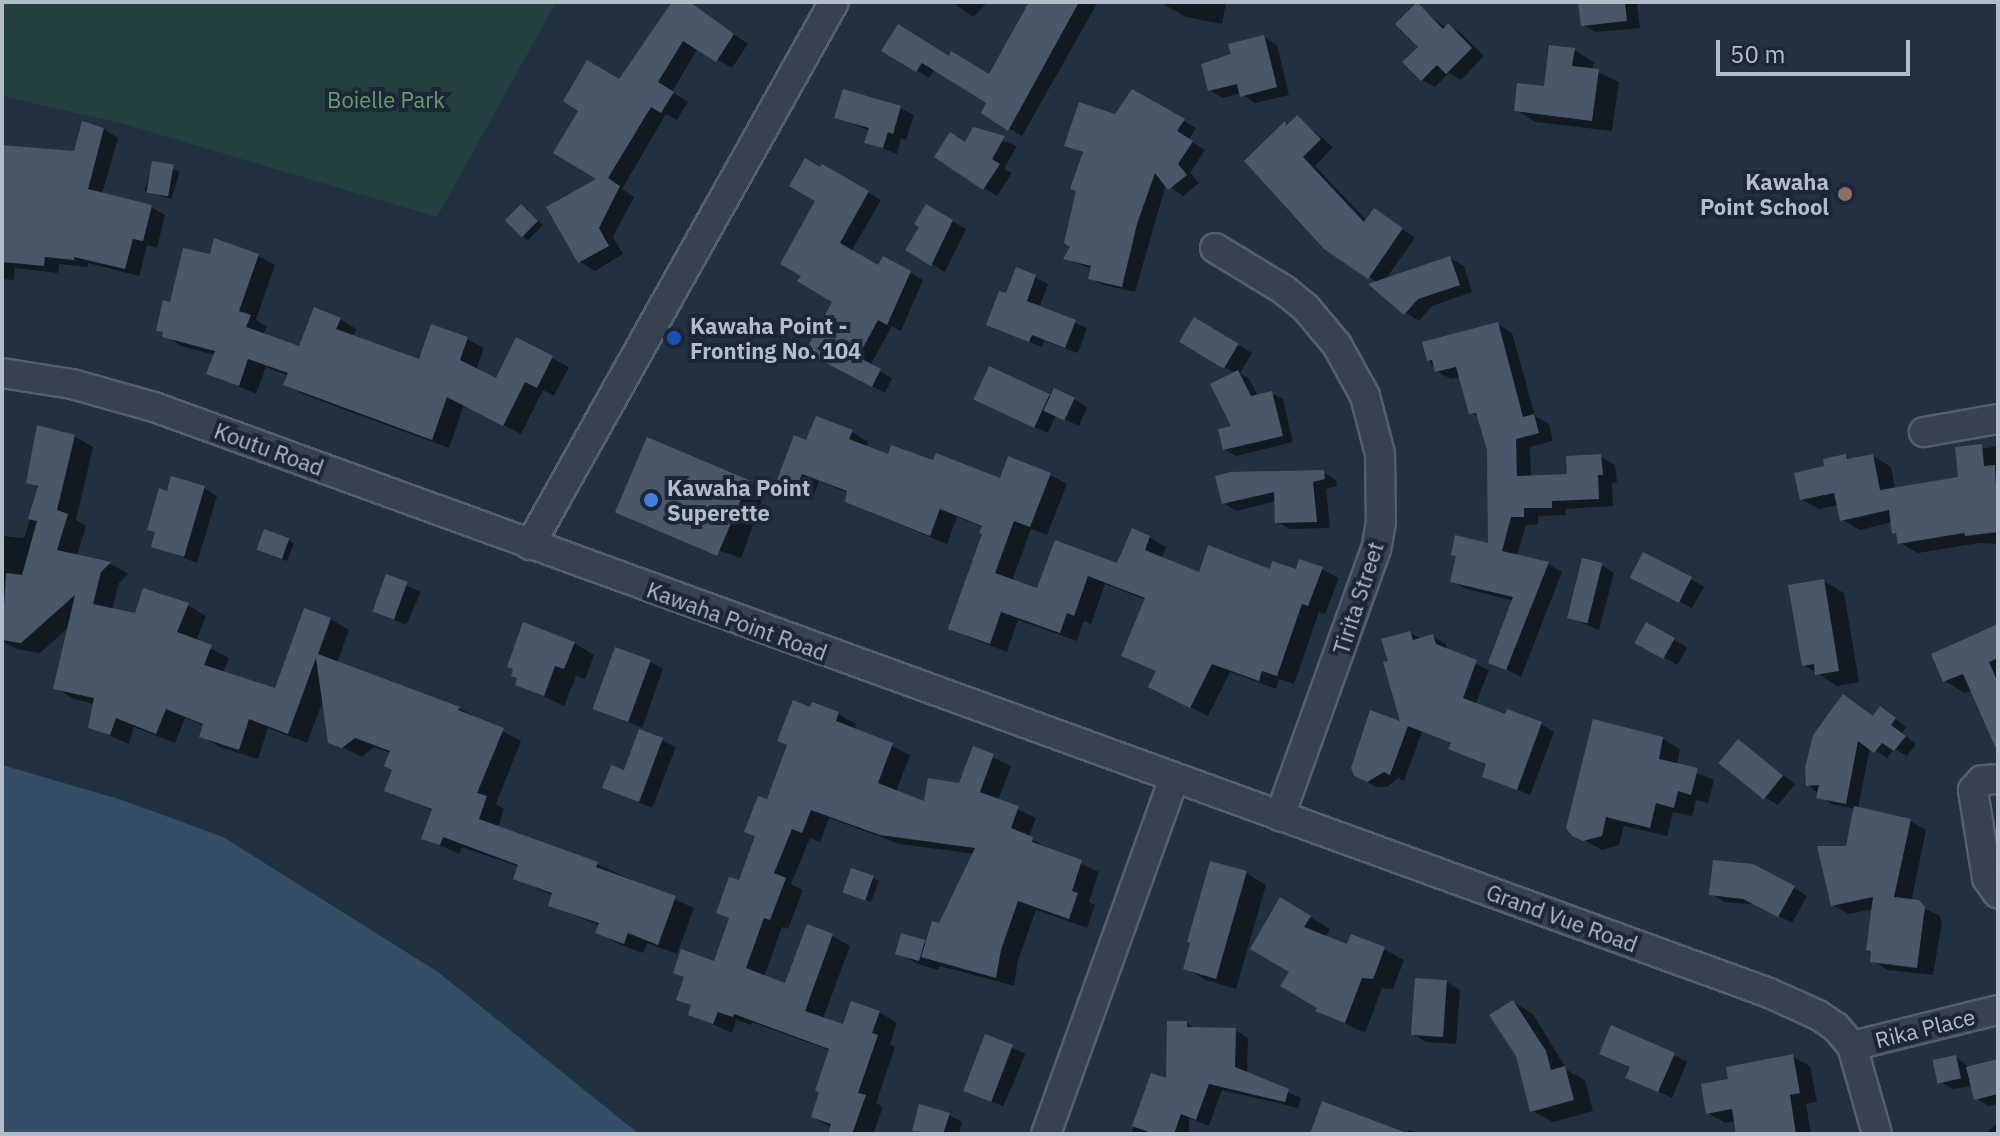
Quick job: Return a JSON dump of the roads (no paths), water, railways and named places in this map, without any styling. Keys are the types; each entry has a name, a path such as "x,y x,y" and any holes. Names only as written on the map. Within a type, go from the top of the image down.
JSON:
{"street":[{"path":"530,545 834,2"},
{"name":"Tirita Street","path":"1215,248 1284,290 1306,308 1337,345 1365,396 1380,454 1383,484 1376,549 1280,816"},
{"name":"Koutu Road","path":"2,373 72,384 154,407 530,545"},
{"path":"1924,432 1998,419"},
{"name":"Kawaha Point Road","path":"530,545 1174,779"},
{"path":"1046,1134 1174,779"},
{"name":"Grand Vue Road","path":"1174,779 1769,993 1818,1015 1836,1027 1852,1046"},
{"path":"1998,779 1982,780 1973,790 1987,878 1998,894"},
{"name":"Rika Place","path":"1852,1046 1998,1010"},
{"path":"1852,1046 1877,1134"}],"water":[{"path":"2,765 122,800 223,837 438,972 639,1134 2,1134"}],"place":[{"name":"Kawaha Point School","path":"1845,194"},
{"name":"Kawaha Point - Fronting No. 104","path":"674,338"},
{"name":"Kawaha Point Superette","path":"651,500"}],"park label":[{"name":"Boielle Park","path":"386,100"}]}
